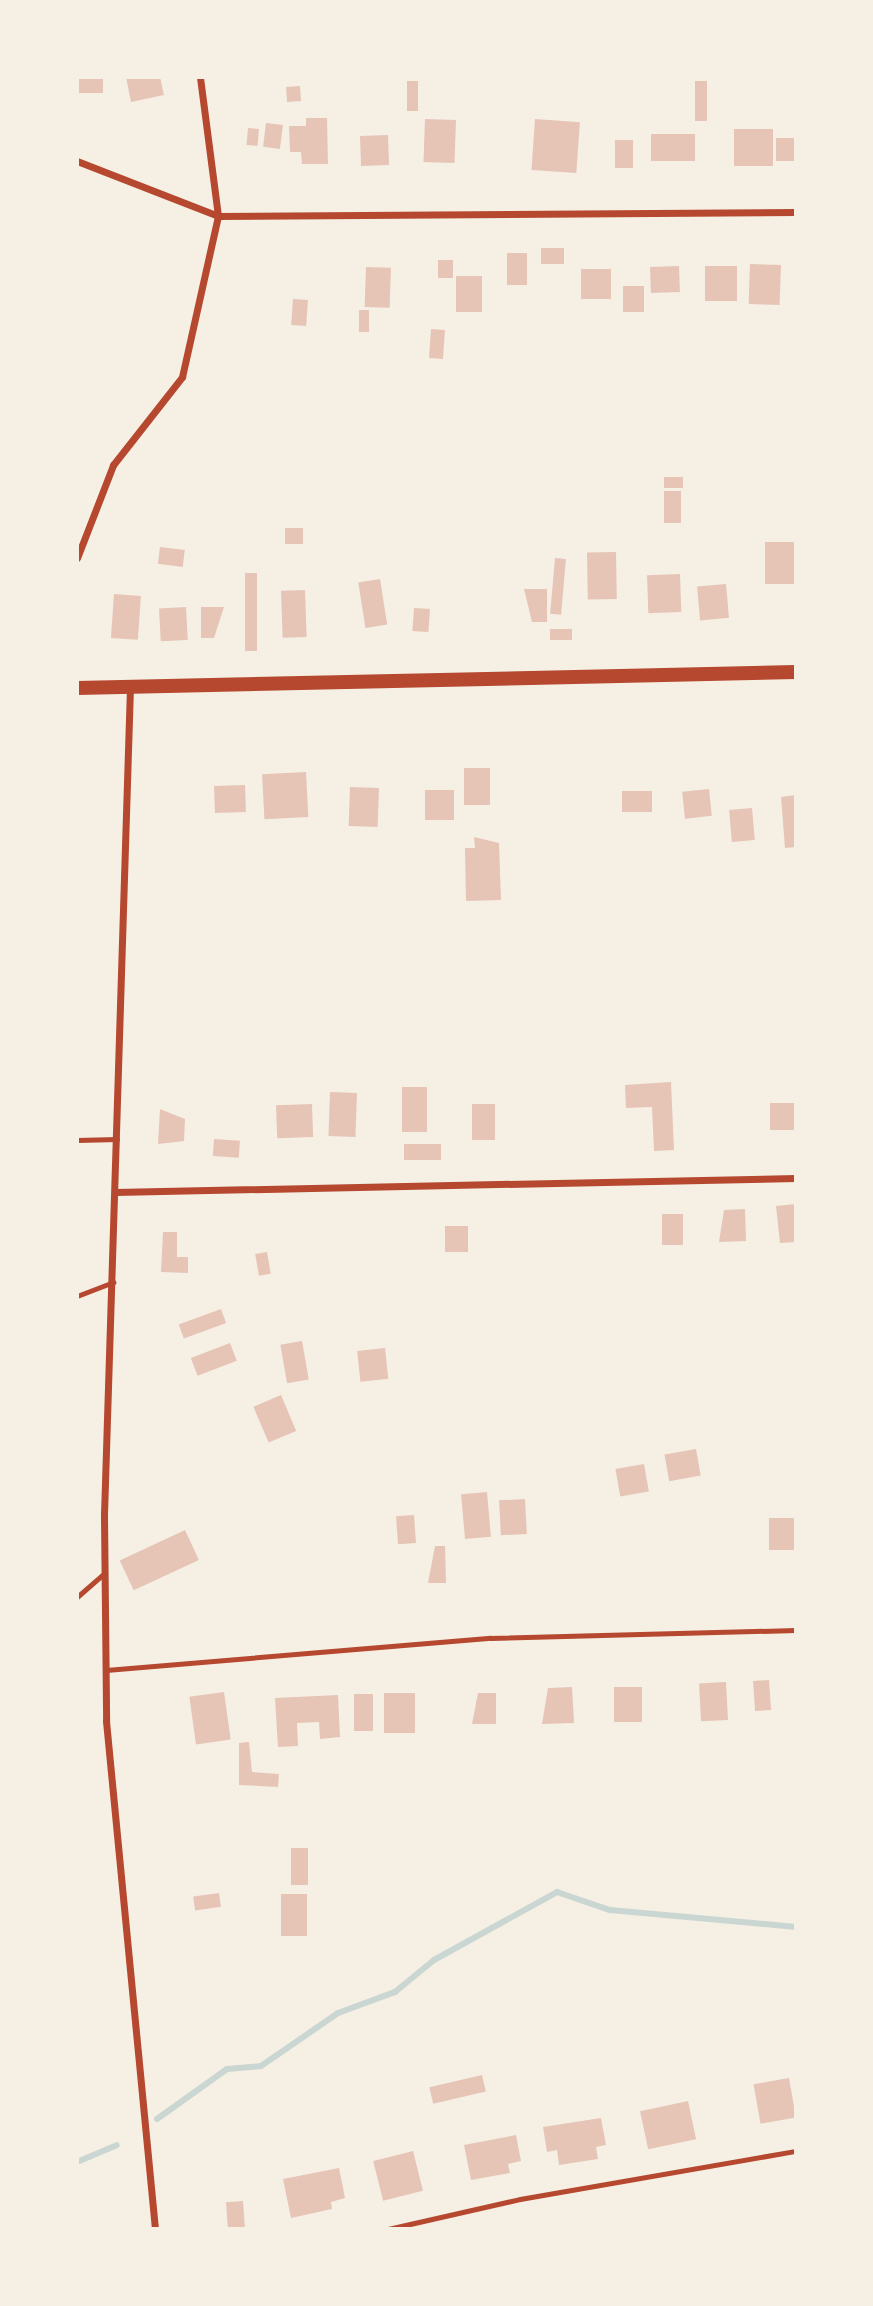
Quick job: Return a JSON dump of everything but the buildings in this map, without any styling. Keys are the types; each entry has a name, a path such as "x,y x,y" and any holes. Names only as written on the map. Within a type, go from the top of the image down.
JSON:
{"main road":[{"path":"77,688 796,672"}],"street":[{"path":"77,558 113,465 182,377 218,216 201,77"},
{"path":"77,161 218,216 796,212"},
{"path":"130,687 105,1573 106,1670 155,2229"},
{"path":"116,1192 796,1178"}],"lane":[{"path":"77,1140 117,1139"},
{"path":"77,1296 113,1282"},
{"path":"77,1598 105,1573"},
{"path":"106,1670 491,1638 796,1630"},
{"path":"388,2229 520,2199 796,2151"}],"waterway":[{"path":"157,2119 227,2069 261,2066 338,2013 395,1992 434,1960 557,1892 610,1910 796,1927"},
{"path":"77,2162 117,2145"}]}
